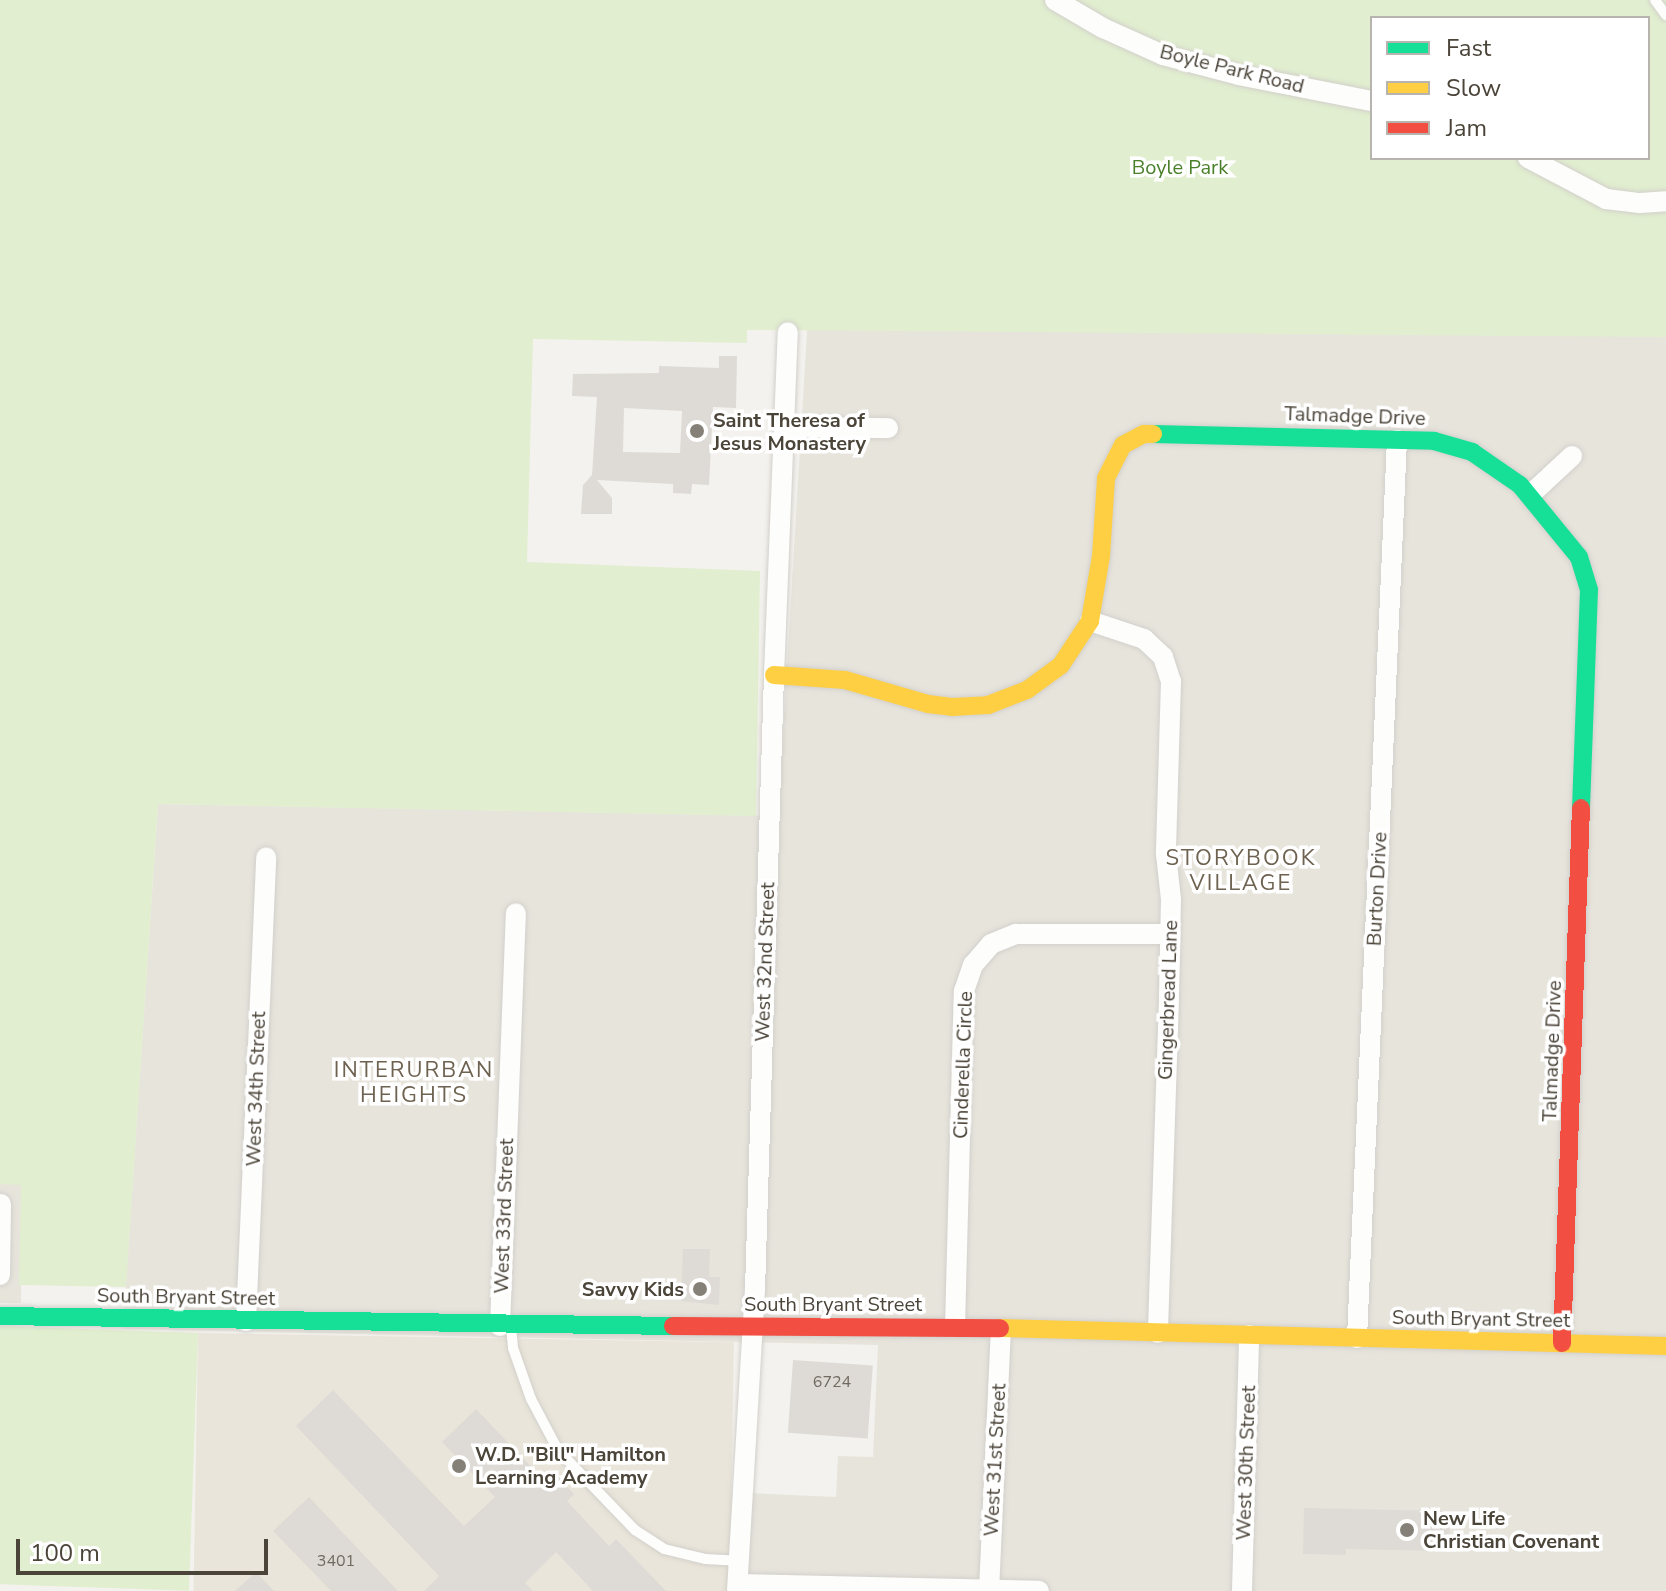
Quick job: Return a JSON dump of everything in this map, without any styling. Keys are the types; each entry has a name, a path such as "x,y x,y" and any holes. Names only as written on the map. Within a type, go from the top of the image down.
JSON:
{"street":[{"name":"Boyle Park Road","path":"1055,0 1103,28 1163,55 1239,75 1370,101"},
{"path":"1532,160 1606,199 1640,203 1666,201"},
{"name":"West 32nd Street","path":"737,1588 751,1325 788,332"},
{"path":"784,427 888,428"},
{"name":"Talmadge Drive","path":"774,675 845,680 952,707 988,705 1018,695 1045,679 1074,649 1090,621 1101,556 1106,478 1115,455 1130,440 1161,432 1434,441 1472,452 1531,494 1579,557 1589,590 1562,1343"},
{"name":"Burton Drive","path":"1357,1338 1397,440"},
{"path":"1531,494 1572,456"},
{"name":"Gingerbread Lane","path":"1090,621 1144,639 1155,647 1169,668 1166,854 1171,899 1158,1333"},
{"name":"West 34th Street","path":"246,1321 266,857"},
{"name":"West 33rd Street","path":"506,1326 516,913"},
{"name":"Cinderella Circle","path":"955,1327 964,991 973,965 991,944 1016,934 1170,934"},
{"path":"0,1204 0,1275"},
{"name":"South Bryant Street","path":"0,1316 506,1326 955,1327 1666,1346"},
{"name":"West 31st Street","path":"989,1590 1001,1329"},
{"name":"West 30th Street","path":"1242,1591 1249,1335"},
{"path":"737,1588 1039,1591"}],"lane":[{"path":"1655,0 1666,15"},
{"path":"506,1326 531,1399 558,1450 635,1530 664,1549 705,1559 738,1561"}],"shaded area":[{"path":"808,315 1666,334 1666,1591 718,1591 725,1492 836,1497 838,1456 873,1457 878,1345 123,1329 158,804 778,816"},
{"path":"0,1184 21,1184 21,1303 0,1303"},
{"name":"W.D. \"Bill\" Hamilton Learning Academy","path":"198,1333 734,1342 730,1591 193,1591"}],"green space":[{"name":"Boyle Park","path":"0,0 1666,0 1666,337 747,330 747,343 533,339 527,562 760,571 756,816 158,804 126,1287 19,1285 21,1185 0,1184"},
{"path":"0,1326 198,1333 189,1591 0,1584"}],"building":[{"name":"Saint Theresa of Jesus Monastery","path":"719,356 737,356 736,408 713,407 709,485 692,484 691,494 673,493 673,484 597,480 612,498 612,514 581,514 583,485 592,475 597,397 572,396 573,374 659,373 659,366 719,368","holes":["624,408 682,411 680,453 623,452"]},
{"name":"Savvy Kids","path":"683,1249 710,1249 709,1277 720,1277 719,1305 681,1301"},
{"path":"793,1360 873,1366 868,1438 788,1433"},
{"name":"W.D. \"Bill\" Hamilton Learning Academy","path":"333,1390 464,1526 495,1497 442,1442 476,1409 543,1479 552,1470 574,1494 567,1501 609,1546 616,1539 666,1591 593,1591 556,1552 525,1583 533,1591 424,1591 439,1576 296,1426"},
{"path":"309,1497 398,1591 331,1591 273,1531"},
{"path":"1304,1508 1445,1511 1450,1531 1444,1551 1346,1549 1346,1555 1303,1554"},
{"path":"256,1572 274,1591 235,1591"}],"traffic: fast":[{"path":"1153,434 1434,441 1472,452 1520,485 1579,557 1589,590 1581,808"},
{"path":"0,1316 673,1326"}],"traffic: slow":[{"path":"774,675 845,680 928,704 952,707 988,705 1027,690 1061,665 1090,621 1101,556 1106,478 1123,445 1144,434 1153,434"},
{"path":"1000,1328 1666,1346"}],"traffic: jam":[{"path":"1562,1343 1581,808"},
{"path":"673,1326 1000,1328"}],"place":[{"name":"Saint Theresa of Jesus Monastery","path":"697,431"},
{"name":"Savvy Kids","path":"700,1289"},
{"name":"W.D. \"Bill\" Hamilton Learning Academy","path":"459,1466"},
{"name":"New Life Christian Covenant","path":"1407,1530"}],"district":[{"name":"STORYBOOK VILLAGE","path":"1241,870"},
{"name":"INTERURBAN HEIGHTS","path":"414,1082"}]}
